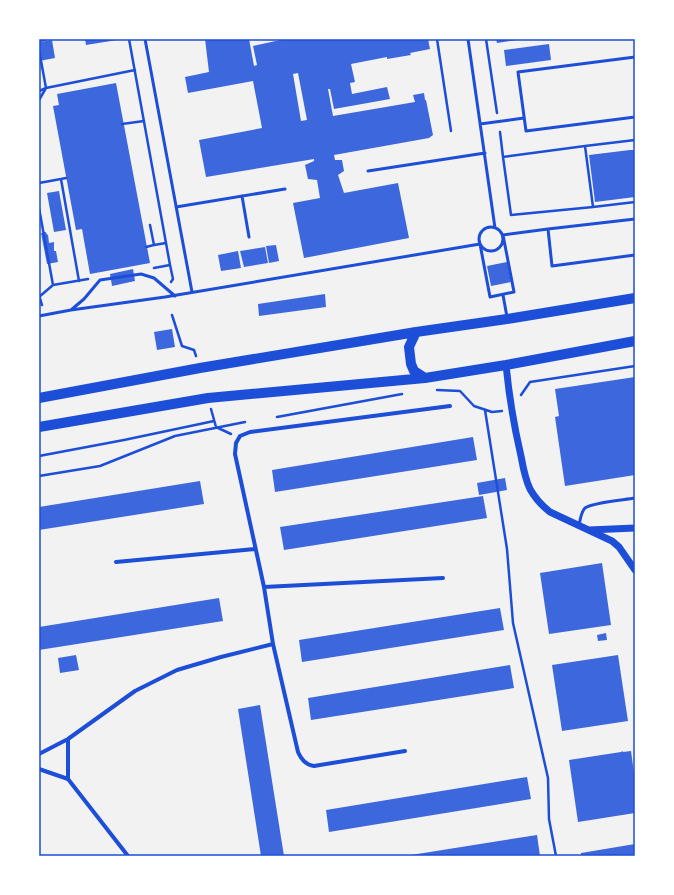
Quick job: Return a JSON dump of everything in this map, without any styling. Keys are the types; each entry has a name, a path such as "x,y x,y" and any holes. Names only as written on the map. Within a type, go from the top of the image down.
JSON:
{"main road":[{"path":"39,398 200,368 416,332 635,298"},
{"path":"416,332 409,347 411,364 414,371 425,378"},
{"path":"39,427 208,398 425,378 506,365 635,341"}],"street":[{"path":"506,365 511,410 529,488 541,505 550,512 579,527 612,541 619,547 635,570"},
{"path":"405,751 314,766 308,765 301,758 298,752 273,644 264,587 235,454 235,447 238,438 243,434 250,432 450,406"},
{"path":"587,530 635,528"},
{"path":"116,562 255,549"},
{"path":"264,587 443,578"},
{"path":"39,754 68,739 135,691 177,670 273,644"},
{"path":"68,739 68,779"},
{"path":"39,769 68,779 128,856"}],"lane":[{"path":"145,39 192,292"},
{"path":"468,39 495,228"},
{"path":"635,57 518,72 526,131 635,117"},
{"path":"480,124 524,118"},
{"path":"368,171 485,153"},
{"path":"176,207 285,188"},
{"path":"242,196 250,236"},
{"path":"502,236 548,228 635,219"},
{"path":"488,228 495,228 498,229 502,236 514,292 490,297 479,240 482,232 488,228"},
{"path":"548,228 552,266 635,255"},
{"path":"480,244 486,250 497,249 502,243 502,236"},
{"path":"39,316 71,310 175,296 480,244"},
{"path":"71,310 84,299 100,280 141,274 154,278 175,296"},
{"path":"503,295 507,319"},
{"path":"579,527 581,516 585,508 593,504 635,498"}],"path":[{"path":"39,40 47,39"},
{"path":"129,39 170,265"},
{"path":"437,39 452,131"},
{"path":"486,39 498,116"},
{"path":"39,50 46,88 39,100"},
{"path":"39,91 46,88 135,70"},
{"path":"122,124 144,121"},
{"path":"500,132 511,215 635,202"},
{"path":"503,157 635,140"},
{"path":"585,146 593,207"},
{"path":"39,183 66,178"},
{"path":"61,179 79,280"},
{"path":"39,208 53,285 39,296 41,306"},
{"path":"150,225 154,245"},
{"path":"146,247 166,243"},
{"path":"172,315 182,346 194,350"},
{"path":"511,410 530,382 635,366"},
{"path":"208,398 216,427 238,438"},
{"path":"485,410 507,549 513,623 548,778 549,819 556,856"},
{"path":"39,456 214,421"}],"building":[{"path":"85,39 116,39 117,40 86,45"},
{"path":"205,39 249,39 254,66 257,65 253,46 285,39 428,39 430,49 410,53 411,55 387,59 387,57 351,64 355,82 350,83 352,94 387,87 390,99 334,109 330,89 328,89 333,116 415,102 413,95 424,93 433,135 429,138 334,155 335,160 342,160 344,171 338,175 344,193 398,183 409,238 304,258 293,203 320,198 317,180 308,179 305,165 314,161 314,159 206,177 199,140 262,128 253,81 188,93 185,77 209,72","holes":["298,73 307,120 301,121 293,74"]},
{"path":"496,39 517,39 517,40 497,43"},
{"path":"52,40 55,58 39,61 39,42"},
{"path":"549,44 551,60 506,66 504,50"},
{"path":"116,83 150,263 90,274 82,229 76,230 53,106 59,105 57,94"},
{"path":"635,150 635,197 595,202 589,155"},
{"path":"59,191 66,230 54,232 47,193"},
{"path":"46,232 47,235 48,234 49,243 54,242 54,251 56,251 58,262 47,264 41,233"},
{"path":"276,245 279,261 269,263 266,246"},
{"path":"265,247 268,263 244,267 240,251"},
{"path":"238,251 241,268 221,271 218,255"},
{"path":"507,262 511,282 491,286 487,266"},
{"path":"133,269 135,281 112,286 110,274"},
{"path":"325,294 326,307 259,316 258,304"},
{"path":"172,329 175,347 157,350 154,332"},
{"path":"635,377 635,475 565,486 555,417 559,416 555,389"},
{"path":"473,437 477,460 275,492 272,470"},
{"path":"505,478 507,490 479,495 477,483"},
{"path":"200,481 204,504 39,530 39,507"},
{"path":"483,496 487,518 284,550 280,527"},
{"path":"602,563 611,625 549,634 540,573"},
{"path":"219,598 223,621 39,650 39,627"},
{"path":"500,608 504,630 302,662 299,640"},
{"path":"606,633 607,640 598,641 597,635"},
{"path":"76,655 79,670 60,673 58,658"},
{"path":"618,655 628,721 562,731 552,665"},
{"path":"510,665 514,688 311,720 308,698"},
{"path":"260,705 284,856 261,856 238,709"},
{"path":"631,751 635,780 635,813 578,822 569,760"},
{"path":"527,777 531,799 329,832 326,810"},
{"path":"537,835 540,856 411,856 411,855"},
{"path":"635,844 635,856 581,856 581,853"}]}
